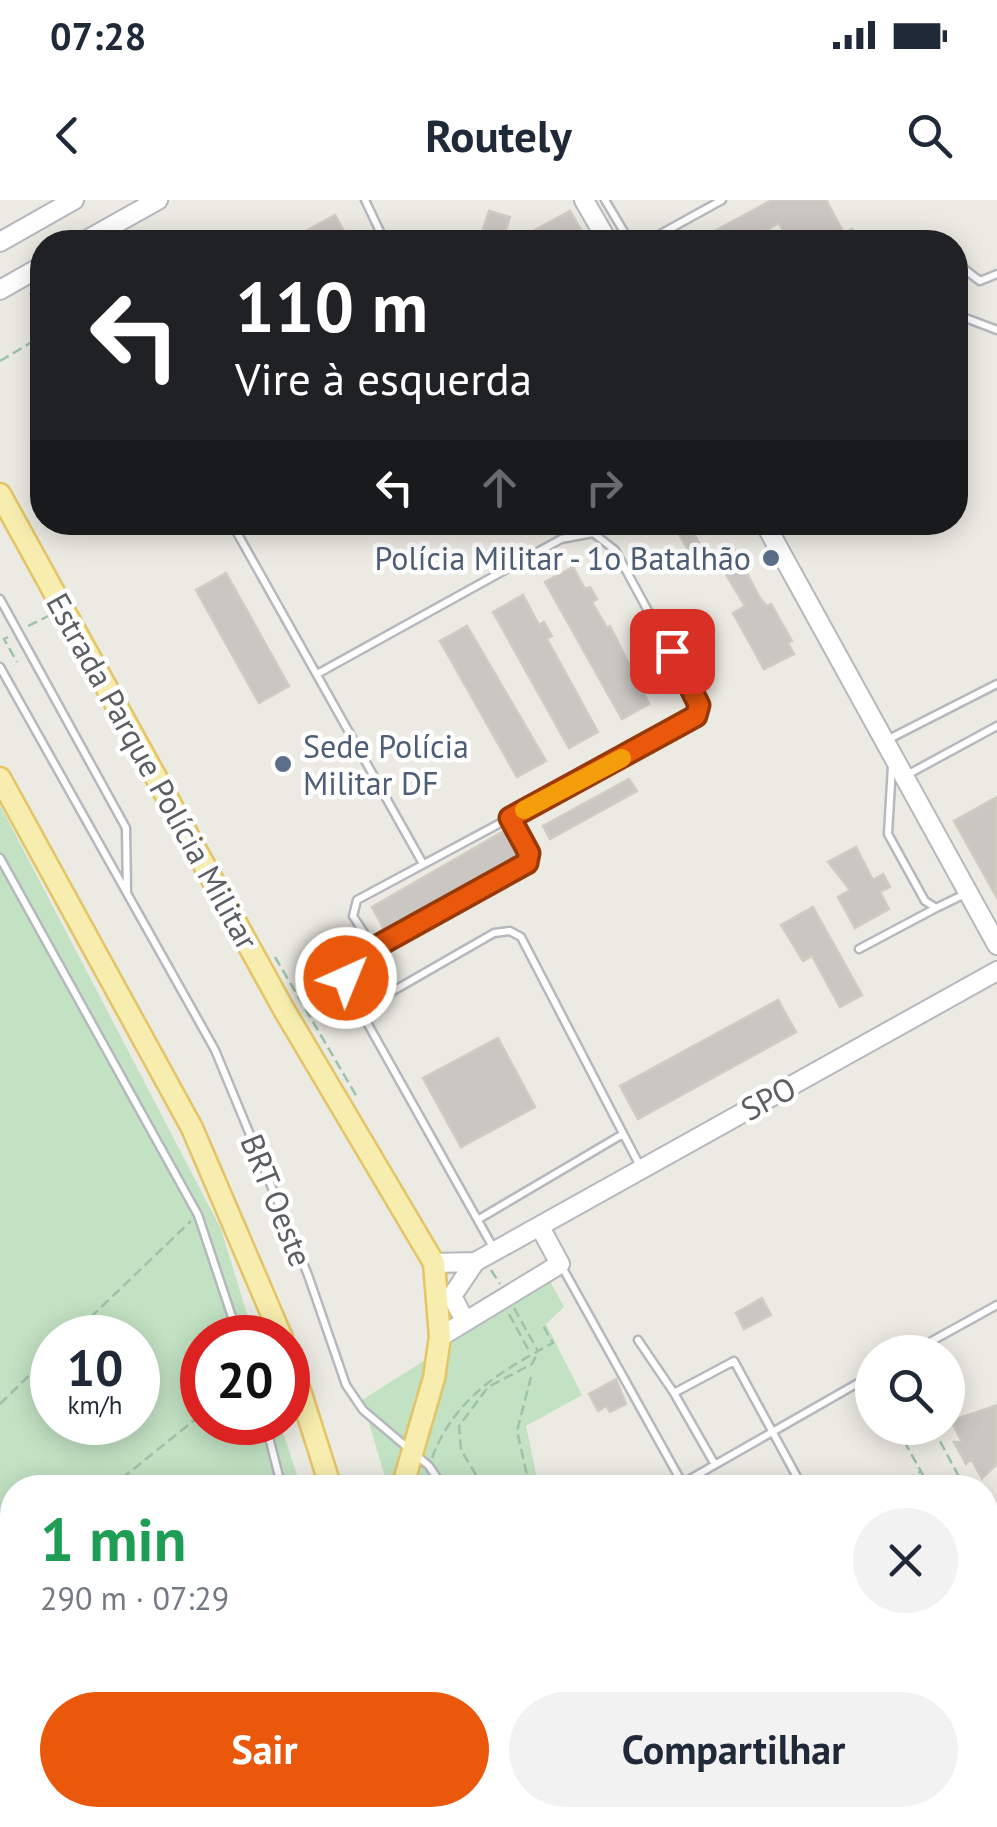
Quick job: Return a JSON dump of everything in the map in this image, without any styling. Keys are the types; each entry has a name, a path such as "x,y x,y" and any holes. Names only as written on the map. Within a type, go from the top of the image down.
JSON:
{"main road":[{"name":"Estrada Parque Polícia Militar","path":"0,494 283,1008 434,1263 440,1337 421,1459 411,1475"},
{"path":"0,514 27,556 40,564"},
{"path":"0,778 192,1128 272,1315"},
{"path":"310,1422 327,1475"}],"street":[{"path":"0,242 74,200"},
{"path":"104,230 158,200"},
{"path":"593,201 604,230"},
{"path":"0,290 30,273"},
{"path":"771,535 997,945"},
{"name":"SPO","path":"434,1263 475,1262 997,971"},
{"path":"440,1337 560,1264 540,1227"},
{"path":"466,1321 452,1296 475,1262"}],"lane":[{"path":"364,200 380,230"},
{"path":"668,230 722,200"},
{"path":"593,201 619,230"},
{"path":"968,271 980,280 997,274"},
{"path":"968,319 997,330"},
{"path":"237,535 422,862"},
{"path":"317,674 574,535"},
{"path":"373,948 353,916 355,902 697,713 699,705 657,624 614,550 594,535"},
{"name":"BRT Oeste","path":"0,599 126,828 128,894"},
{"name":"BRT Oeste","path":"3,667 216,1050 308,1275 346,1385 363,1410 421,1459 434,1475"},
{"path":"936,908 925,901 888,834 888,749 997,684"},
{"path":"904,777 997,726"},
{"path":"495,1251 360,1010 346,971 354,959 527,863 529,853 510,818"},
{"path":"0,858 198,1215 232,1315"},
{"path":"859,949 968,892"},
{"path":"360,1010 494,933 514,932 521,936 642,1168"},
{"path":"479,1218 623,1134"},
{"path":"560,1264 677,1475"},
{"path":"943,1335 997,1305"},
{"path":"638,1340 714,1462"},
{"path":"674,1393 734,1361 796,1475"},
{"path":"696,1475 855,1384"},
{"path":"271,1445 279,1475"}],"path":[{"path":"20,279 30,294"},
{"path":"0,362 30,343"},
{"path":"16,662 4,639 64,608"},
{"path":"3,667 28,656"},
{"path":"354,1093 364,1110"},
{"path":"93,1315 198,1215"},
{"path":"421,1459 491,1377 552,1343 542,1324"},
{"path":"476,1475 461,1450 460,1426 488,1387 532,1364 538,1350"},
{"path":"0,1404 30,1375"},
{"path":"527,1475 516,1432 531,1378"},
{"path":"126,1475 180,1432"},
{"path":"906,1445 923,1475"},
{"path":"942,1445 959,1475"},
{"path":"914,1475 921,1471"}],"green space":[{"path":"0,805 221,1229 247,1315 180,1315 180,1445 287,1445 297,1475 0,1475"},
{"path":"550,1281 564,1307 546,1324 582,1395 526,1426 536,1475 384,1475 362,1400"}],"building":[{"path":"772,200 826,200 842,230 783,230 779,223 766,230 716,230"},
{"path":"489,211 510,217 506,230 483,230"},
{"path":"570,211 581,230 535,230"},
{"path":"335,215 343,229 341,230 308,230"},
{"path":"679,535 695,535 709,563 694,571 687,560 692,557"},
{"path":"734,549 760,598 767,606 771,604 792,641 788,643 794,654 764,669 733,613 745,606 716,558"},
{"path":"573,567 585,589 590,587 597,599 592,602 607,628 610,626 649,704 622,719 545,582"},
{"path":"226,573 289,686 259,703 196,590"},
{"path":"523,595 539,625 544,622 552,636 547,639 598,732 569,748 493,612"},
{"path":"467,626 546,761 517,777 440,641"},
{"path":"629,779 637,791 550,839 543,826"},
{"path":"997,797 997,898 954,821"},
{"path":"504,831 520,859 386,933 372,907"},
{"path":"856,847 873,880 883,874 890,887 880,892 889,909 855,928 838,897 850,890 828,862"},
{"path":"813,907 862,995 840,1007 812,956 803,961 781,925"},
{"path":"778,1000 796,1032 638,1119 620,1086"},
{"path":"498,1038 535,1107 461,1147 423,1078"},
{"path":"762,1298 771,1315 744,1329 736,1313"},
{"path":"616,1379 626,1404 610,1412 606,1406 598,1411 589,1394"},
{"path":"997,1405 997,1464 980,1475 971,1459 966,1464 956,1445 965,1445 965,1416"}],"slow traffic":[{"path":"524,810 622,758"}],"place":[{"name":"Polícia Militar - 1o Batalhão","path":"771,558"},
{"name":"Sede Polícia Militar DF","path":"283,764"}],"route":[{"path":"346,978 354,959 527,863 529,853 510,818 696,716 699,705 672,651"}]}
